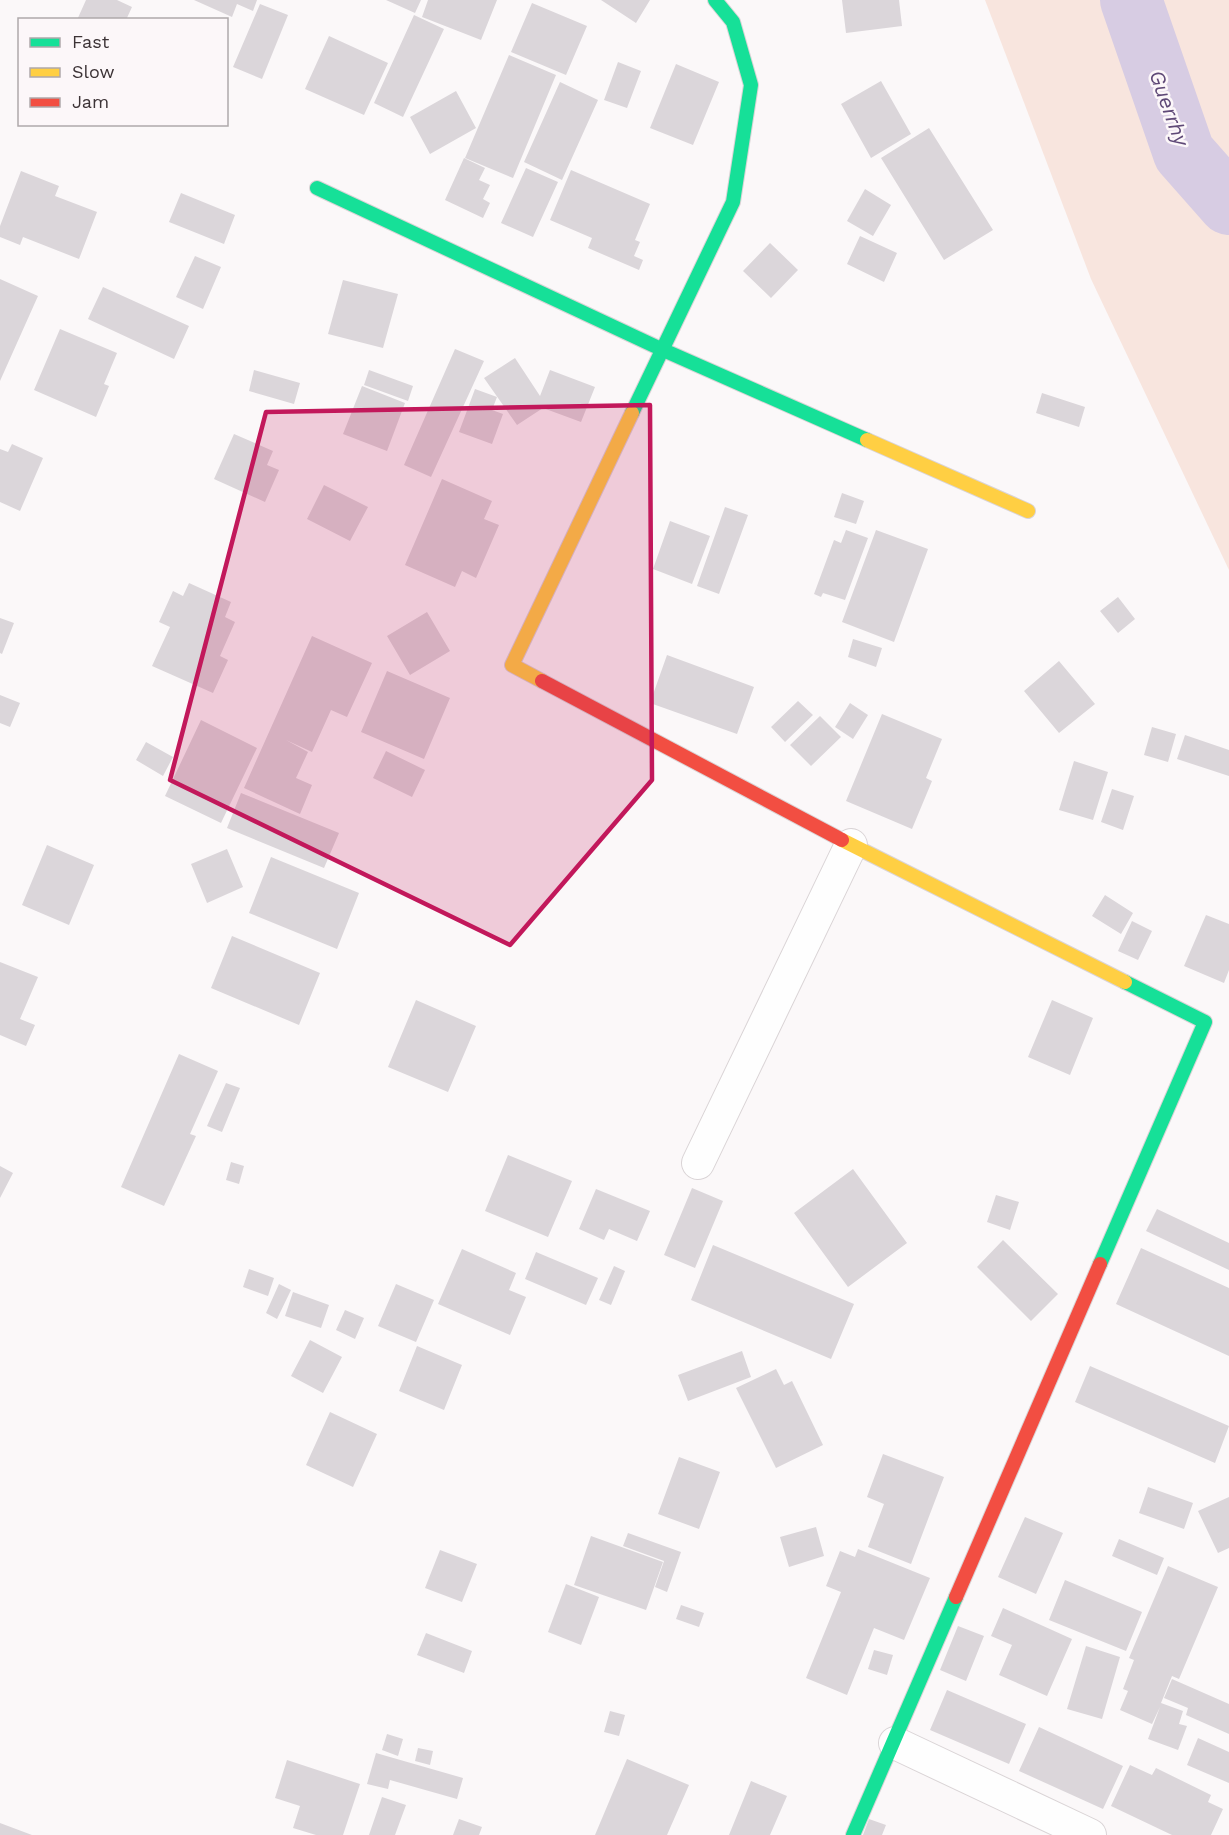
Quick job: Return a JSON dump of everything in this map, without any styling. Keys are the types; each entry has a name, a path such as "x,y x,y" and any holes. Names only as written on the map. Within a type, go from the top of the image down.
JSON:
{"street":[{"path":"716,0 733,22 751,85 744,149 733,202 512,665 851,845 1205,1022 895,1743 853,1835"},
{"path":"317,188 661,349 1028,511"},
{"path":"698,1163 851,845"},
{"path":"895,1743 1090,1835"}],"highlighted area":[{"path":"650,405 652,780 510,945 170,780 266,412"}],"shaded area":[{"path":"985,0 1229,0 1229,570 1091,279"}],"building":[{"path":"86,0 117,0 132,7 127,18 78,18"},
{"path":"194,0 257,0 253,11 237,4 232,17"},
{"path":"386,0 421,0 415,13"},
{"path":"428,0 497,0 481,40 422,17"},
{"path":"601,0 650,0 636,23"},
{"path":"842,0 899,0 902,26 846,33"},
{"path":"532,3 587,26 566,75 511,52"},
{"path":"260,4 288,15 262,79 233,67"},
{"path":"414,15 444,29 403,117 374,103"},
{"path":"329,36 388,63 364,115 305,89"},
{"path":"509,55 556,75 513,178 465,158"},
{"path":"618,62 641,71 627,108 604,100"},
{"path":"676,64 719,82 693,145 650,128"},
{"path":"881,81 911,134 871,158 841,104"},
{"path":"560,82 598,100 562,180 524,162"},
{"path":"456,91 476,128 430,154 410,117"},
{"path":"929,128 993,230 944,260 881,158"},
{"path":"464,158 485,168 479,180 490,185 483,199 490,203 483,218 445,200"},
{"path":"526,168 558,182 533,237 501,223"},
{"path":"571,170 650,204 635,240 640,242 634,256 643,260 639,270 588,248 592,238 550,220"},
{"path":"21,171 59,186 55,196 97,212 79,259 23,237 20,245 0,237 0,226"},
{"path":"865,189 891,205 873,236 847,221"},
{"path":"181,193 235,215 224,244 169,222"},
{"path":"860,236 897,253 884,282 847,264"},
{"path":"770,243 798,270 771,298 743,271"},
{"path":"195,256 221,267 203,309 176,297"},
{"path":"0,279 38,296 0,381"},
{"path":"343,280 398,294 383,348 328,334"},
{"path":"103,287 189,326 174,359 88,319"},
{"path":"60,329 117,353 104,384 109,386 96,417 34,390"},
{"path":"455,349 484,361 431,477 404,465"},
{"path":"515,358 540,396 550,370 595,387 581,422 543,408 517,425 484,378"},
{"path":"254,370 300,383 294,404 249,391"},
{"path":"369,370 413,386 408,401 364,385"},
{"path":"362,386 405,403 387,451 343,434"},
{"path":"475,389 497,397 492,410 503,414 492,444 459,432"},
{"path":"1042,393 1085,407 1079,427 1036,413"},
{"path":"234,434 273,451 267,465 279,470 265,502 214,479"},
{"path":"12,444 43,458 20,511 0,502 0,449 8,452"},
{"path":"442,479 492,501 484,519 499,525 476,578 462,571 455,587 405,565"},
{"path":"324,485 368,507 350,541 307,519"},
{"path":"842,493 864,501 856,524 834,517"},
{"path":"725,507 748,515 719,594 697,586"},
{"path":"670,521 710,536 692,584 653,569"},
{"path":"846,530 868,538 845,600 823,593 821,597 814,594 834,540 841,543"},
{"path":"876,530 928,549 894,642 842,622"},
{"path":"189,583 231,602 225,617 235,622 220,656 228,660 213,693 152,666 170,627 159,622 173,591 183,596"},
{"path":"1118,597 1135,619 1118,633 1100,611"},
{"path":"427,612 450,651 410,675 387,636"},
{"path":"0,618 14,623 2,654 0,653"},
{"path":"312,636 372,663 347,717 331,710 312,752 286,740 308,752 296,778 312,785 300,814 244,788"},
{"path":"853,639 882,648 876,667 848,657"},
{"path":"667,655 754,687 737,734 650,703"},
{"path":"1059,661 1095,704 1059,733 1024,691"},
{"path":"387,671 450,698 424,759 361,732"},
{"path":"0,695 20,703 10,727 0,723"},
{"path":"798,701 813,715 785,742 771,727"},
{"path":"850,703 868,715 853,739 835,727"},
{"path":"882,714 942,739 926,778 932,781 912,829 846,801"},
{"path":"820,716 841,737 811,766 790,745"},
{"path":"201,720 257,748 221,823 165,796"},
{"path":"1152,727 1176,734 1168,762 1144,755"},
{"path":"1185,735 1229,750 1229,776 1177,759"},
{"path":"146,742 173,757 163,776 136,760"},
{"path":"386,751 425,770 412,797 373,778"},
{"path":"1074,761 1108,772 1093,820 1059,810"},
{"path":"1112,789 1134,796 1123,830 1101,822"},
{"path":"241,793 339,833 324,868 227,828"},
{"path":"47,845 94,865 69,925 22,905"},
{"path":"227,849 243,887 207,903 191,864"},
{"path":"271,857 359,893 337,949 249,913"},
{"path":"1105,895 1133,913 1121,934 1092,916"},
{"path":"1206,915 1229,924 1229,970 1224,983 1184,966"},
{"path":"1132,921 1152,931 1138,960 1118,951"},
{"path":"232,936 320,973 299,1025 211,988"},
{"path":"0,962 38,977 20,1019 35,1025 26,1046 0,1035"},
{"path":"416,1000 476,1026 448,1092 388,1067"},
{"path":"1052,1000 1093,1018 1070,1075 1028,1057"},
{"path":"179,1054 218,1071 190,1134 196,1136 164,1206 121,1187"},
{"path":"226,1083 240,1088 222,1132 207,1126"},
{"path":"508,1155 572,1181 548,1237 485,1211"},
{"path":"231,1162 244,1166 239,1184 226,1180"},
{"path":"0,1166 13,1173 0,1198"},
{"path":"853,1169 907,1243 848,1287 794,1213"},
{"path":"692,1188 723,1201 695,1268 664,1255"},
{"path":"596,1189 650,1211 637,1241 609,1229 604,1240 579,1229"},
{"path":"996,1195 1019,1202 1010,1230 987,1222"},
{"path":"1157,1209 1229,1243 1229,1270 1146,1231"},
{"path":"1003,1240 1058,1294 1031,1321 977,1267"},
{"path":"713,1245 854,1304 831,1359 691,1300"},
{"path":"1141,1248 1229,1288 1229,1356 1116,1304"},
{"path":"462,1249 516,1273 509,1290 526,1297 510,1335 438,1304"},
{"path":"536,1252 598,1278 586,1305 525,1279"},
{"path":"614,1266 625,1271 611,1305 599,1300"},
{"path":"249,1269 274,1278 268,1296 243,1287"},
{"path":"279,1284 291,1290 277,1319 266,1313"},
{"path":"396,1284 434,1300 416,1342 378,1326"},
{"path":"293,1292 329,1305 321,1328 285,1316"},
{"path":"345,1310 364,1318 355,1339 336,1330"},
{"path":"310,1340 342,1357 323,1393 291,1376"},
{"path":"417,1346 462,1365 444,1410 399,1391"},
{"path":"742,1351 751,1377 688,1401 678,1375"},
{"path":"1090,1366 1229,1426 1215,1463 1075,1402"},
{"path":"776,1369 784,1385 792,1381 823,1445 776,1468 736,1388"},
{"path":"330,1412 377,1434 353,1487 306,1465"},
{"path":"883,1454 944,1477 911,1564 868,1547 884,1504 867,1497"},
{"path":"679,1457 720,1472 699,1529 658,1514"},
{"path":"1148,1487 1193,1503 1184,1529 1139,1513"},
{"path":"1229,1497 1229,1548 1218,1553 1198,1511"},
{"path":"1025,1517 1063,1533 1036,1594 998,1577"},
{"path":"816,1527 824,1556 789,1567 780,1537"},
{"path":"628,1533 681,1552 667,1592 655,1587 664,1561 623,1546"},
{"path":"591,1536 663,1562 646,1610 574,1585"},
{"path":"1119,1539 1164,1558 1157,1575 1112,1556"},
{"path":"858,1549 930,1578 904,1640 874,1628 847,1695 806,1678 841,1592 826,1586 840,1551 855,1557"},
{"path":"440,1550 477,1564 462,1602 425,1588"},
{"path":"1168,1566 1218,1587 1179,1679 1172,1676 1161,1703 1183,1711 1179,1724 1187,1726 1178,1750 1148,1739 1160,1707 1152,1724 1120,1710 1128,1691 1123,1689 1134,1660 1129,1658"},
{"path":"1065,1580 1142,1612 1126,1651 1049,1620"},
{"path":"566,1584 599,1597 581,1645 548,1632"},
{"path":"681,1605 704,1613 699,1627 676,1619"},
{"path":"1003,1608 1072,1639 1047,1696 999,1675 1012,1645 991,1636"},
{"path":"958,1626 984,1636 966,1681 940,1670"},
{"path":"426,1633 472,1651 464,1673 417,1655"},
{"path":"1086,1646 1120,1657 1102,1719 1067,1709"},
{"path":"874,1650 893,1655 887,1675 868,1669"},
{"path":"1172,1679 1229,1704 1229,1734 1186,1715 1188,1708 1164,1698"},
{"path":"947,1690 1026,1724 1009,1764 930,1730"},
{"path":"610,1711 625,1715 619,1736 604,1732"},
{"path":"1039,1727 1123,1766 1103,1809 1019,1771"},
{"path":"387,1734 403,1739 398,1756 382,1750"},
{"path":"1198,1738 1229,1752 1229,1783 1187,1765"},
{"path":"418,1748 433,1751 430,1765 415,1761"},
{"path":"376,1753 463,1778 457,1799 390,1780 388,1789 367,1784"},
{"path":"627,1759 689,1785 667,1835 595,1835"},
{"path":"287,1760 360,1784 343,1835 316,1835 293,1828 300,1806 275,1798"},
{"path":"1130,1765 1152,1775 1156,1768 1211,1795 1208,1802 1223,1809 1211,1835 1172,1835 1111,1806"},
{"path":"751,1781 787,1796 770,1835 729,1835"},
{"path":"382,1797 406,1805 395,1835 369,1835"},
{"path":"459,1819 482,1827 479,1835 453,1835"},
{"path":"869,1819 886,1825 882,1835 863,1835"},
{"path":"0,1823 32,1835 0,1835"}],"waterway":[{"name":"Guerrhy","path":"1131,0 1184,153 1229,204"}],"traffic: fast":[{"path":"632,413 733,202 751,85 733,22 715,0"},
{"path":"317,188 661,349 867,440"},
{"path":"1100,1264 1205,1022 1125,982"},
{"path":"853,1835 956,1597"}],"traffic: slow":[{"path":"542,681 512,665 632,413"},
{"path":"867,440 1028,511"},
{"path":"842,840 1125,982"}],"traffic: jam":[{"path":"542,681 842,840"},
{"path":"956,1597 1100,1264"}]}
